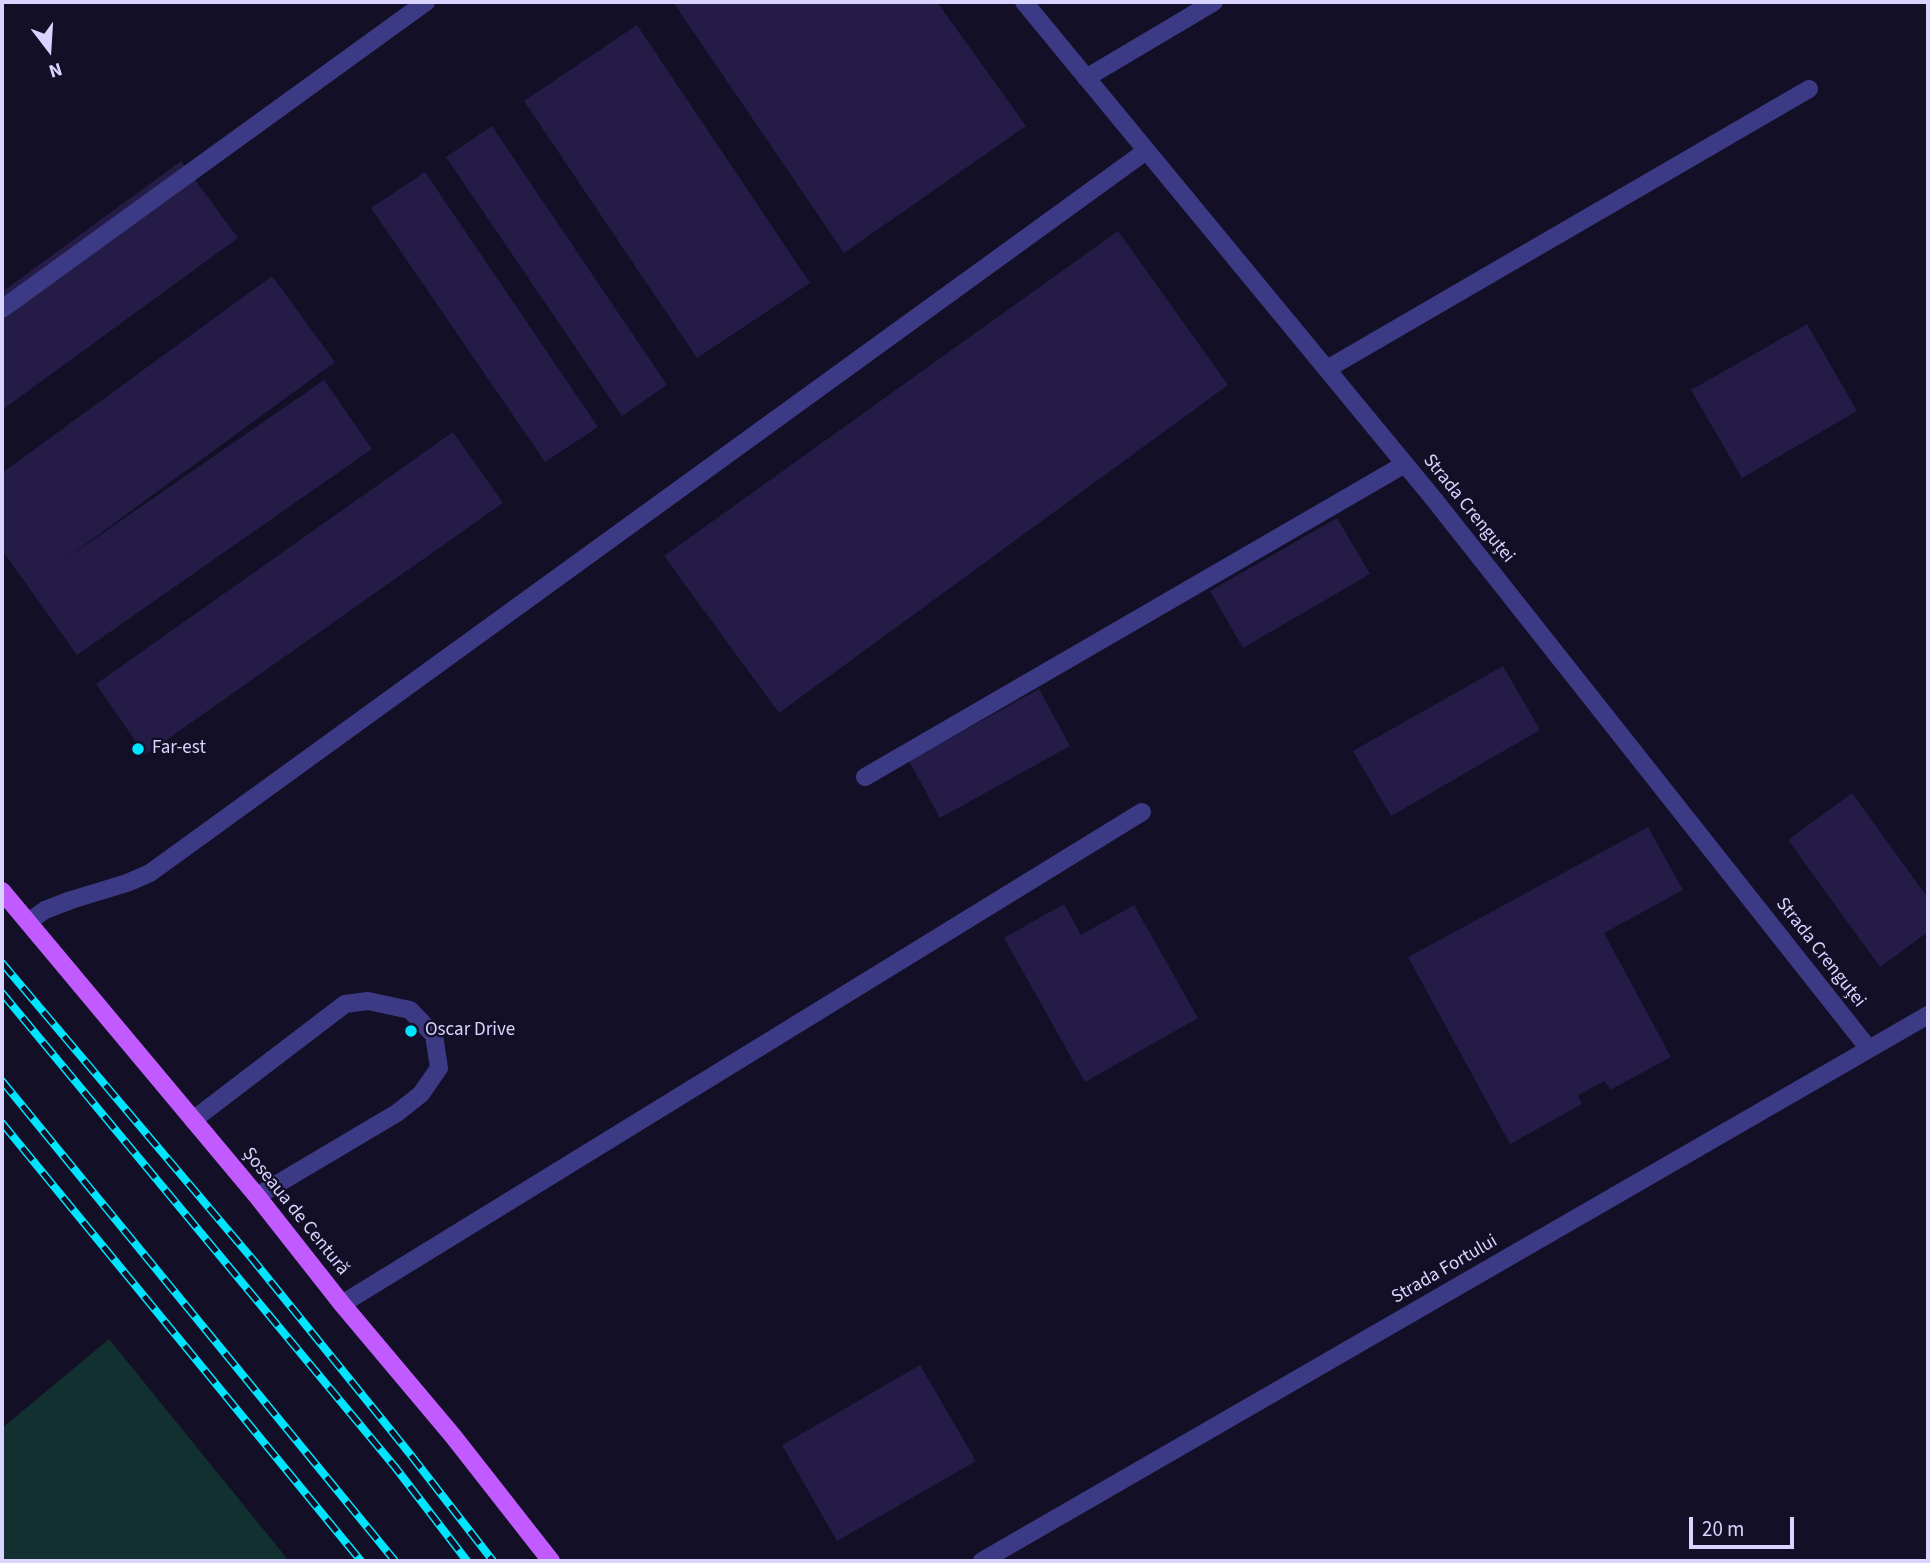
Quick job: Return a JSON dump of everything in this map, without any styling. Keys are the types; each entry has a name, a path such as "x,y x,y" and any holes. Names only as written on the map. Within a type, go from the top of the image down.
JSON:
{"main road":[{"name":"Șoseaua de Centură","path":"2,891 257,1196 551,1561"}],"street":[{"path":"2,309 426,2"},
{"name":"Strada Crenguței","path":"1024,2 1405,464 1870,1049"},
{"path":"1086,78 1214,2"},
{"path":"1327,369 1810,89"},
{"path":"28,922 45,910 150,873 1146,151"},
{"path":"865,777 1405,464"},
{"path":"342,1304 1142,813"},
{"path":"193,1120 345,1004 368,1001 410,1010 433,1035 439,1068 421,1094 397,1113 257,1196"},
{"name":"Strada Fortului","path":"982,1561 1928,1015"}],"green space":[{"path":"109,1339 289,1561 2,1561 2,1428"}],"building":[{"path":"673,2 937,2 1026,126 844,253"},
{"path":"637,25 810,283 697,358 524,101"},
{"path":"492,126 667,385 622,416 446,157"},
{"path":"181,161 238,238 2,410 2,292"},
{"path":"425,172 598,427 545,462 371,208"},
{"path":"1118,231 1228,385 779,713 664,556"},
{"path":"272,276 335,362 61,562 324,380 372,449 77,655 2,550 2,473"},
{"path":"1807,324 1857,411 1742,478 1691,390"},
{"path":"453,432 503,503 145,755 96,684"},
{"path":"1337,518 1370,574 1243,648 1210,591"},
{"path":"1503,666 1540,730 1391,816 1353,751"},
{"path":"1039,689 1070,746 940,818 909,761"},
{"path":"1852,793 1928,898 1928,932 1880,967 1788,840"},
{"path":"1648,827 1683,890 1604,933 1671,1057 1610,1090 1605,1081 1578,1095 1582,1104 1510,1144 1408,957"},
{"path":"1064,904 1081,935 1134,905 1198,1018 1085,1082 1004,938"},
{"path":"920,1365 976,1461 837,1541 782,1445"}],"railway":[{"path":"2,963 254,1261 493,1561"},
{"path":"2,993 395,1467 467,1561"},
{"path":"2,1081 395,1561"},
{"path":"2,1123 361,1561"}],"place":[{"name":"Far-est","path":"138,749"},
{"name":"Oscar Drive","path":"411,1031"}]}
